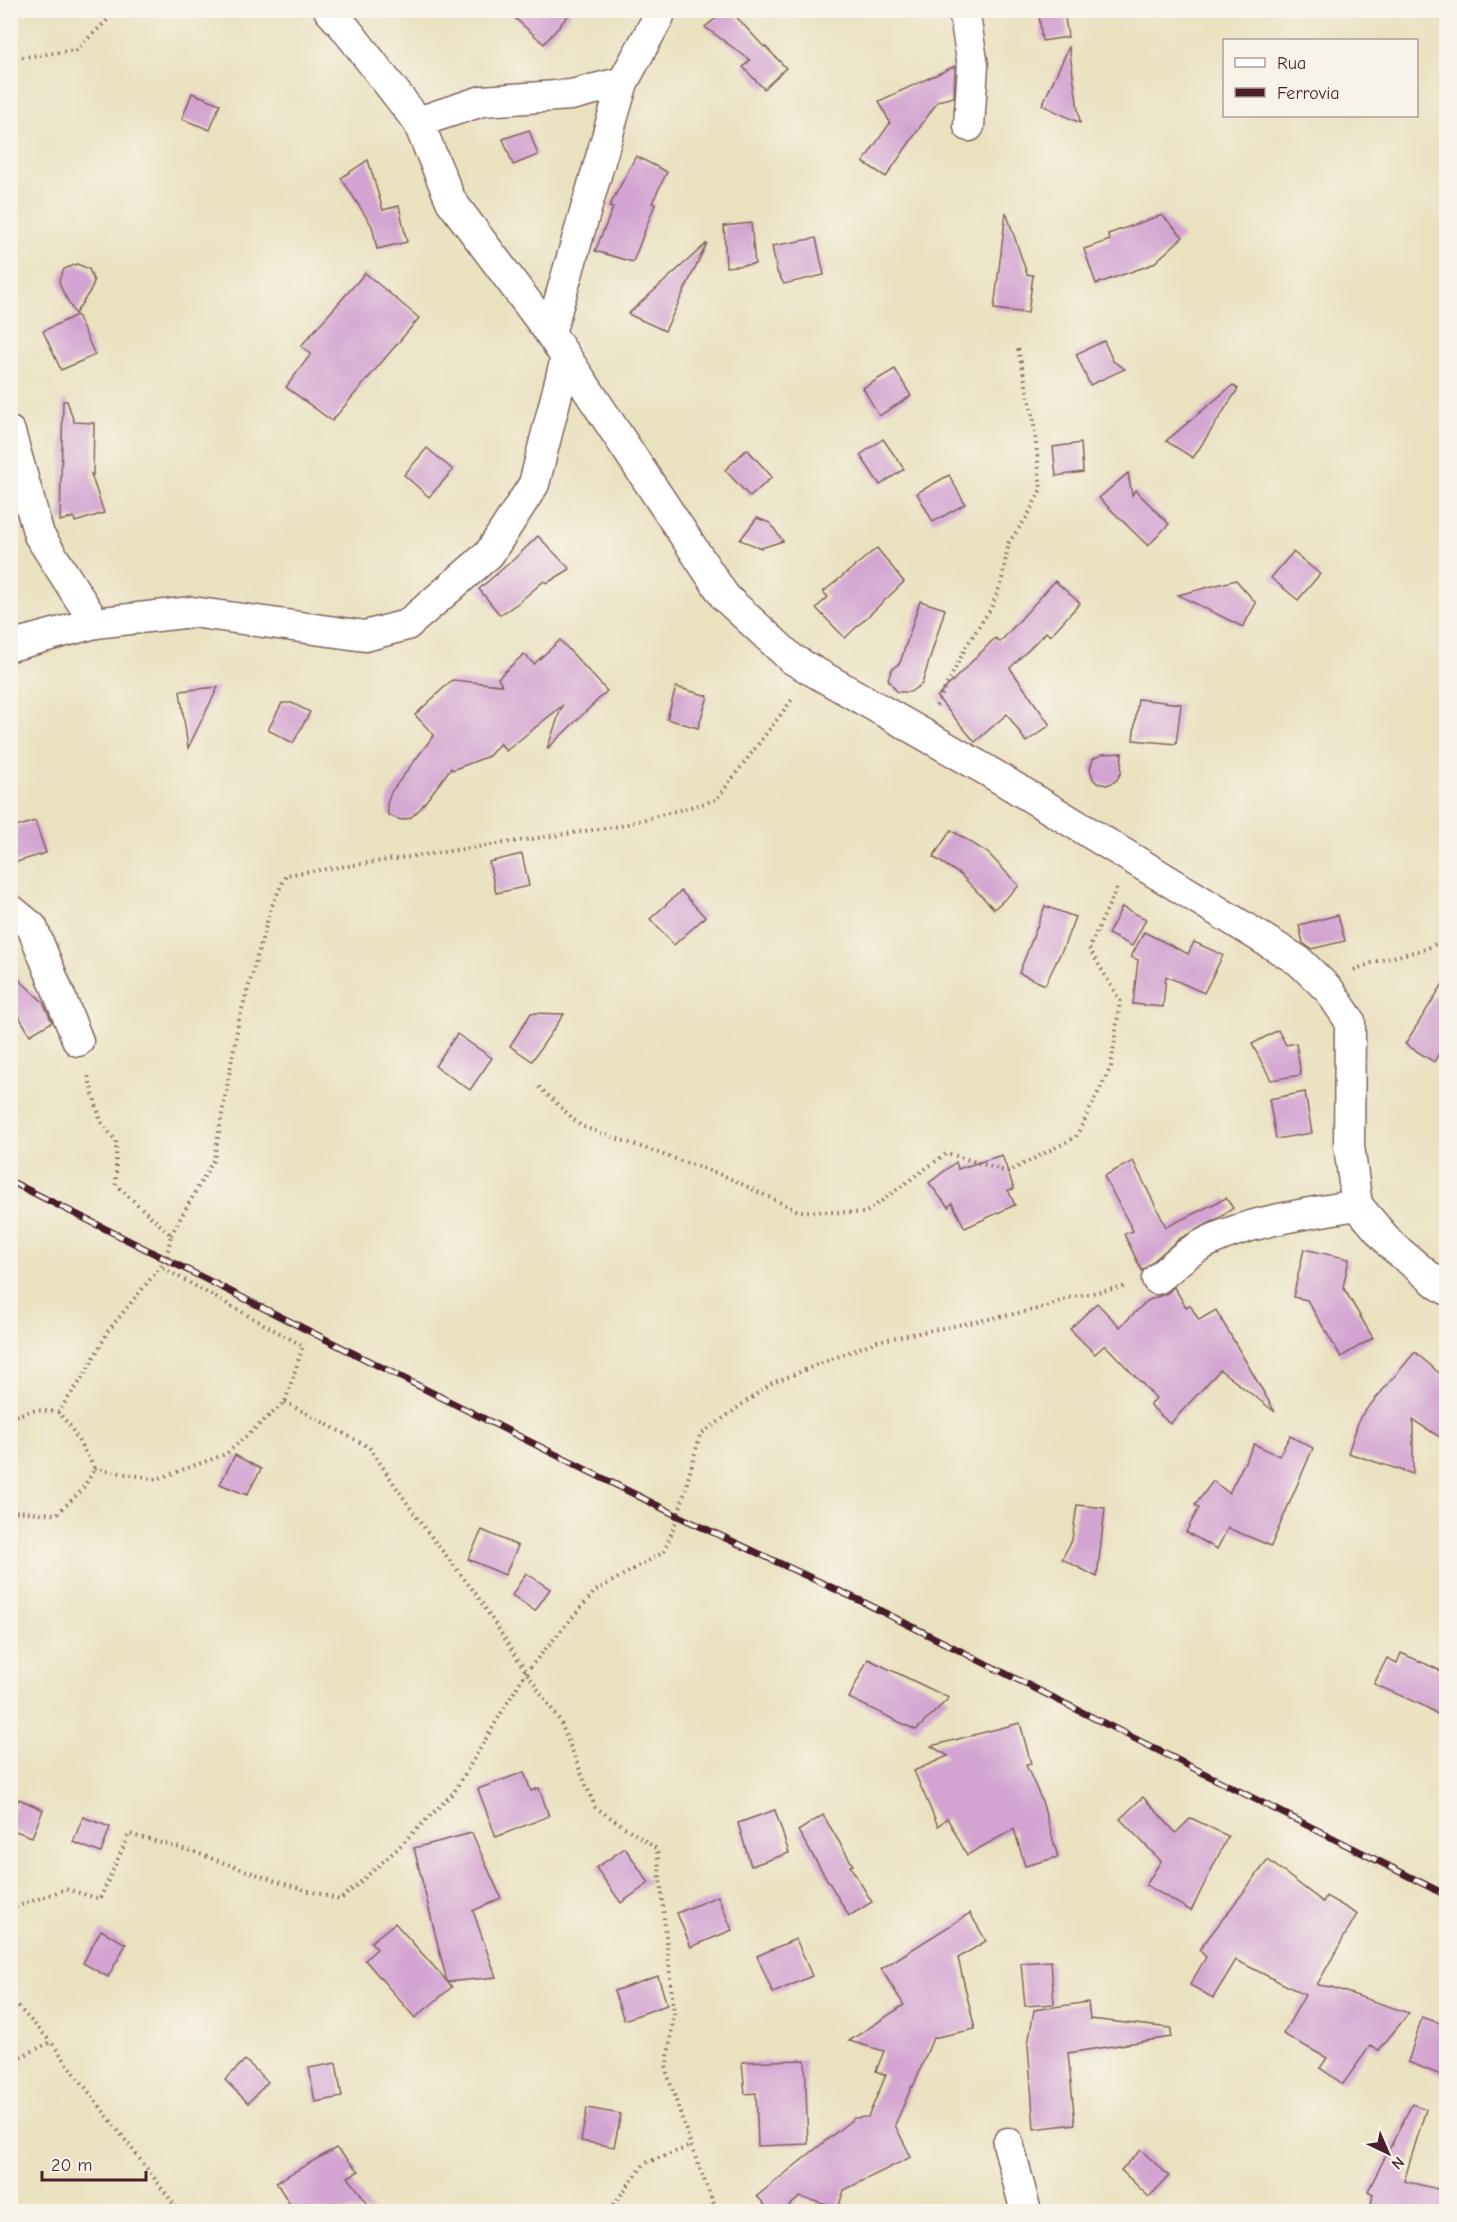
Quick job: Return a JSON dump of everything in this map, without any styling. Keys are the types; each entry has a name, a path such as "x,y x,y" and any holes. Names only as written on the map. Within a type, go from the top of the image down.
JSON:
{"street":[{"path":"328,10 346,29 418,122 451,201 550,333 725,597 792,659 1132,858 1299,961 1329,990 1350,1021 1349,1146 1357,1205 1391,1245 1446,1289"},
{"path":"550,333 623,82 659,16 659,10"},
{"path":"964,10 973,66 969,126"},
{"path":"418,122 482,101 571,95 623,82"},
{"path":"10,646 95,623 192,612 365,636 407,625 489,554 534,484 566,358"},
{"path":"10,432 39,535 95,623"},
{"path":"10,909 32,927 78,1041"},
{"path":"1157,1280 1193,1250 1236,1230 1297,1215 1357,1205"},
{"path":"1008,2143 1026,2211"}],"path":[{"path":"10,59 76,50 118,10"},
{"path":"920,733 967,645 991,608 1001,584 1009,542 1027,517 1041,489 1033,416 1018,349"},
{"path":"58,1412 84,1376 108,1331 166,1260 171,1235 214,1159 238,1020 272,909 286,875 620,826 716,800 813,671"},
{"path":"539,1087 581,1126 727,1177 798,1211 865,1212 947,1153 1008,1172 1076,1137 1111,1067 1120,1001 1089,948 1132,858"},
{"path":"1336,1000 1346,975 1358,968 1426,949 1446,939"},
{"path":"78,1041 101,1122 116,1141 116,1185 171,1235"},
{"path":"95,1469 157,1479 226,1454 285,1402 303,1346 161,1267"},
{"path":"10,1909 66,1889 100,1899 129,1834 191,1851 276,1881 340,1900 396,1850 454,1792 526,1672 595,1591 664,1552 678,1516 700,1435 772,1383 877,1341 1029,1311 1068,1298 1157,1280"},
{"path":"285,1402 369,1447 422,1525 476,1593 560,1721 595,1807 657,1850 674,2014 666,2070 691,2146 717,2211"},
{"path":"10,1417 36,1410 58,1412 70,1426 95,1469"},
{"path":"10,1511 57,1514 81,1491 95,1469"},
{"path":"10,1998 51,2042 176,2209 237,2211"},
{"path":"10,2062 51,2042"},
{"path":"604,2211 614,2204 645,2163 691,2146"}],"building":[{"path":"506,10 573,10 544,44"},
{"path":"726,10 730,10 786,68 764,89 743,67 750,60 705,27"},
{"path":"1064,11 1068,37 1042,41 1039,15"},
{"path":"1069,47 1080,123 1042,105"},
{"path":"955,66 954,97 938,101 886,177 863,162 890,123 879,101"},
{"path":"192,93 220,104 210,130 182,119"},
{"path":"529,130 538,155 513,165 503,139"},
{"path":"636,156 667,172 652,203 655,204 633,262 595,251 613,208 609,207"},
{"path":"368,160 383,210 399,206 407,242 377,249 372,226 341,178"},
{"path":"1006,212 1027,274 1033,275 1028,313 994,309"},
{"path":"1162,215 1183,237 1153,264 1096,284 1084,249 1110,240 1108,234"},
{"path":"751,223 755,264 726,267 724,226"},
{"path":"816,238 824,275 784,284 777,272 772,246"},
{"path":"707,243 665,331 628,314"},
{"path":"77,264 89,269 94,281 75,314 59,281 64,269"},
{"path":"365,273 419,318 332,421 286,387 311,354 301,346"},
{"path":"77,315 95,355 61,370 43,331"},
{"path":"1104,341 1113,361 1125,369 1090,385 1076,354"},
{"path":"895,369 911,396 879,416 863,388"},
{"path":"1233,385 1238,389 1193,458 1166,441"},
{"path":"63,401 67,401 74,422 94,423 93,475 91,474 104,513 75,522 74,517 60,521"},
{"path":"883,439 904,469 880,485 860,455"},
{"path":"1081,443 1083,472 1056,476 1053,447"},
{"path":"427,448 453,470 429,497 404,475"},
{"path":"747,449 772,477 750,497 725,470"},
{"path":"1128,473 1132,495 1135,490 1169,524 1148,546 1099,498"},
{"path":"949,475 965,504 933,522 917,493"},
{"path":"757,518 770,523 783,541 761,548 740,540"},
{"path":"538,536 570,569 547,583 544,581 500,615 479,589"},
{"path":"877,548 904,582 845,638 816,608 828,597 823,592"},
{"path":"1293,552 1320,574 1298,600 1271,578"},
{"path":"1236,580 1256,603 1243,627 1178,595"},
{"path":"1055,581 1080,603 1050,636 1046,632 1010,668 1050,725 1026,742 1007,714 975,742 937,697 995,638 1000,642"},
{"path":"920,601 945,609 922,684 910,692 897,692 888,679 892,669 900,663"},
{"path":"560,640 607,691 547,749 562,706 506,751 500,743 489,756 452,770 451,768 420,809 410,818 401,820 388,815 387,804 391,792 434,735 415,715 452,680 502,685 498,678 524,654 534,664"},
{"path":"218,687 188,748 180,691"},
{"path":"676,687 708,696 698,728 667,719"},
{"path":"1138,699 1181,704 1176,744 1133,740"},
{"path":"282,703 292,703 310,712 293,743 268,730"},
{"path":"1122,753 1121,773 1116,781 1107,785 1097,783 1090,769 1093,759 1103,754"},
{"path":"35,821 46,853 10,864 10,829"},
{"path":"951,830 988,853 1019,886 994,909 961,875 933,857"},
{"path":"522,854 529,886 496,893 489,862"},
{"path":"681,891 705,917 674,945 650,919"},
{"path":"1045,906 1075,917 1045,985 1019,973"},
{"path":"1122,907 1146,919 1132,946 1108,934"},
{"path":"1338,915 1345,941 1311,949 1303,943 1299,925"},
{"path":"1144,932 1188,954 1194,942 1223,955 1204,993 1166,976 1163,1007 1133,1004 1138,960 1131,957"},
{"path":"10,971 43,1002 52,1022 30,1035 10,1001"},
{"path":"1446,979 1446,1041 1434,1062 1405,1044"},
{"path":"531,1013 564,1014 532,1061 510,1046"},
{"path":"1278,1030 1286,1045 1296,1043 1301,1075 1271,1080 1252,1044"},
{"path":"457,1034 492,1058 470,1090 435,1066"},
{"path":"1305,1092 1312,1133 1276,1139 1269,1099"},
{"path":"1002,1155 1014,1189 1008,1190 1015,1205 965,1228 952,1203 948,1207 929,1183 956,1162 958,1169"},
{"path":"1133,1161 1166,1227 1226,1198 1233,1208 1179,1239 1142,1271 1124,1234 1133,1231 1104,1176"},
{"path":"1304,1249 1349,1259 1343,1287 1373,1338 1341,1357 1307,1300 1293,1297"},
{"path":"1174,1287 1186,1307 1190,1305 1199,1320 1216,1310 1275,1412 1220,1370 1170,1424 1150,1405 1156,1398 1105,1345 1095,1354 1070,1329 1097,1303 1120,1327 1147,1301 1167,1293"},
{"path":"1415,1352 1446,1379 1446,1441 1413,1420 1413,1474 1348,1453 1360,1417"},
{"path":"1290,1436 1313,1448 1271,1546 1228,1528 1217,1549 1186,1532 1199,1508 1195,1505 1213,1481 1229,1493 1254,1444 1279,1456"},
{"path":"235,1455 261,1469 247,1495 220,1484"},
{"path":"1077,1505 1105,1508 1097,1577 1062,1559 1072,1540"},
{"path":"482,1530 518,1546 505,1575 468,1559"},
{"path":"526,1573 550,1589 535,1611 512,1595"},
{"path":"1401,1653 1446,1673 1446,1719 1424,1706 1374,1684 1387,1658 1397,1663"},
{"path":"868,1659 949,1698 916,1730 849,1698"},
{"path":"1020,1723 1031,1764 1026,1765 1042,1801 1058,1857 1025,1866 1014,1829 967,1855 947,1818 938,1826 914,1771 948,1756 931,1746"},
{"path":"524,1772 531,1791 539,1788 549,1816 496,1837 478,1789"},
{"path":"1143,1797 1176,1833 1191,1818 1228,1836 1191,1911 1146,1885 1161,1861 1120,1819"},
{"path":"19,1799 43,1810 32,1837 10,1829 10,1818"},
{"path":"775,1810 789,1853 751,1866 738,1823"},
{"path":"823,1815 872,1902 849,1916 798,1831"},
{"path":"83,1817 110,1827 101,1853 73,1842"},
{"path":"472,1833 501,1898 473,1911 496,1977 447,1982 414,1848"},
{"path":"625,1848 649,1883 621,1903 596,1868"},
{"path":"1268,1860 1323,1902 1326,1896 1357,1914 1317,1985 1331,1987 1409,2013 1379,2050 1370,2046 1343,2084 1320,2068 1327,2058 1283,2034 1305,1995 1236,1960 1213,1998 1190,1985 1206,1957 1199,1950"},
{"path":"718,1896 732,1930 691,1947 677,1913"},
{"path":"970,1913 986,1941 958,1958 975,2029 933,2038 895,2125 911,2157 844,2190 838,2208 800,2197 783,2211 770,2211 757,2196 854,2118 868,2117 886,2075 876,2071 884,2051 849,2041 904,2005 881,1969"},
{"path":"395,1923 452,1987 415,2018 365,1960 377,1949 371,1942"},
{"path":"101,1930 126,1944 108,1977 83,1963"},
{"path":"796,1939 812,1976 773,1993 757,1956"},
{"path":"1051,1961 1054,2004 1025,2006 1021,1963"},
{"path":"658,1976 667,2005 624,2020 614,1991"},
{"path":"1088,2002 1090,2019 1171,2028 1171,2037 1068,2053 1075,2124 1034,2129 1028,2044 1034,2010"},
{"path":"1422,2017 1446,2025 1446,2077 1408,2062"},
{"path":"245,2060 268,2082 248,2103 225,2080"},
{"path":"805,2060 808,2144 758,2146 756,2093 745,2094 742,2062"},
{"path":"336,2063 342,2097 315,2102 309,2068"},
{"path":"1412,2104 1426,2109 1404,2181 1446,2191 1446,2211 1370,2211 1373,2194 1368,2191"},
{"path":"587,2108 621,2114 614,2147 581,2141"},
{"path":"336,2148 359,2171 348,2177 373,2211 294,2211 276,2182"},
{"path":"1141,2150 1169,2176 1149,2197 1121,2170"}],"railway":[{"path":"10,1181 678,1516 863,1602 1446,1895"}]}
